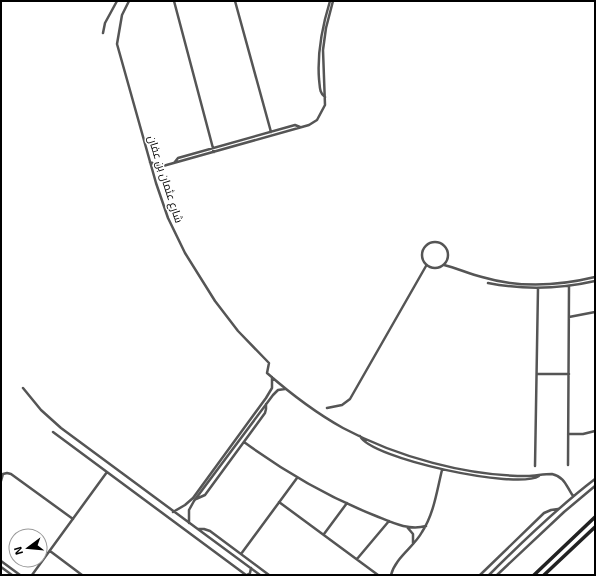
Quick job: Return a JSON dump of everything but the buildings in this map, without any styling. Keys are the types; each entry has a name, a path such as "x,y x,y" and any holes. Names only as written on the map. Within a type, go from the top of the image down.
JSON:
{"street":[{"path":"103,33 105,23 116,1"},
{"name":"شارع عثمان بن عفان","path":"129,1 122,15 117,44 150,162 168,218 194,269 226,316 269,363 267,373 272,377"},
{"path":"174,1 214,152"},
{"path":"235,1 271,132"},
{"path":"150,162 161,166 174,163 300,128 317,120 324,108 322,57 323,42 332,1"},
{"path":"174,163 178,158 295,125 300,128"},
{"path":"438,242 442,244 447,251 447,259 444,265 437,269 426,266 422,254 424,248 428,244 438,242"},
{"path":"444,265 481,277 516,284 563,283 595,276"},
{"path":"327,408 342,405 350,399 426,266"},
{"path":"488,283 513,287 538,288 569,286 595,281"},
{"path":"568,465 569,286"},
{"path":"536,466 538,288"},
{"path":"569,317 595,312"},
{"path":"537,374 569,374"},
{"path":"272,377 324,416 344,428 407,455 455,468 504,475 552,474 560,477 573,496"},
{"path":"173,512 193,498 266,398 272,388 272,377"},
{"path":"23,388 41,410 62,428 259,575"},
{"path":"189,523 189,510 196,499 266,404 276,392 285,388"},
{"path":"196,499 205,495 265,413 267,407 266,404"},
{"path":"568,434 583,434 595,431"},
{"path":"53,432 246,575 250,573 251,568"},
{"path":"360,436 363,441 369,445 442,470 483,477 513,480 531,480 540,475"},
{"path":"244,442 297,478 347,504 406,527 416,528 426,526"},
{"path":"391,575 397,564 414,544 426,526 431,513 442,470"},
{"path":"32,575 107,472"},
{"path":"1,481 3,474 11,474 73,519"},
{"path":"241,554 297,478"},
{"path":"489,575 492,574 509,554 573,496 595,479"},
{"path":"497,575 564,512 595,486"},
{"path":"279,502 378,575"},
{"path":"324,534 347,504"},
{"path":"480,575 544,513 559,509"},
{"path":"534,575 595,517"},
{"path":"357,559 389,521"},
{"path":"406,527 413,534 414,544"},
{"path":"544,575 595,528"},
{"path":"198,529 210,531 270,575"},
{"path":"50,551 82,575"},
{"path":"1,561 20,575"},
{"path":"1,567 12,575"}]}
